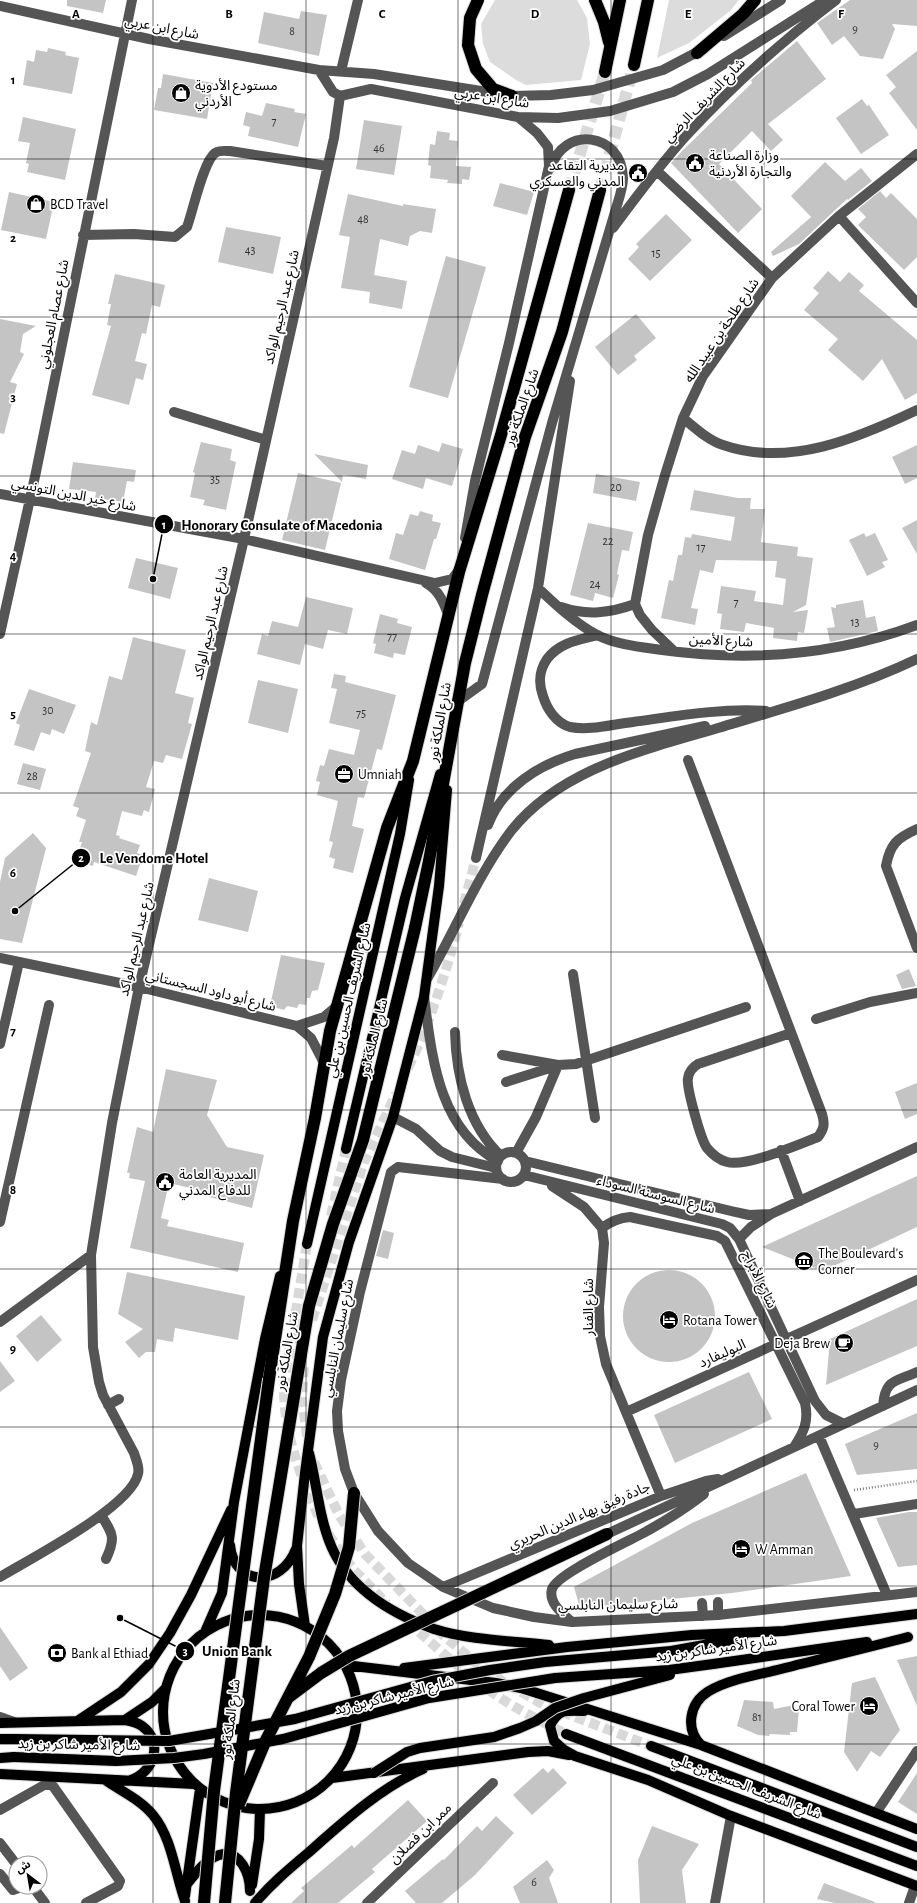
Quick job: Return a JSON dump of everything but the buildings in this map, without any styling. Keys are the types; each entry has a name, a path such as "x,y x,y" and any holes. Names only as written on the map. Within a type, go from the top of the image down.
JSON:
{"highway":[{"path":"478,0 470,18 468,45 476,69 493,89 512,96"},
{"path":"595,0 604,22 610,46"},
{"path":"605,72 620,0"},
{"path":"634,65 648,0"},
{"path":"697,53 743,14 755,0"},
{"name":"شارع الملكة نور","path":"204,1903 214,1791 269,1379 292,1221 330,1032 387,828 413,761 459,572 501,435 569,190"},
{"name":"شارع الملكة نور","path":"225,1903 234,1816 264,1578 309,1306 333,1224 363,1140 415,928 429,861 457,702 482,596 525,437 562,332 600,190"},
{"path":"234,1816 266,1740 309,1657 335,1594 349,1547 354,1493"},
{"path":"289,1697 322,1673 363,1649 607,1534"}],"main road":[{"path":"305,1626 298,1584 297,1546 323,1337 349,1242 393,1118 424,997 439,886 451,734"},
{"path":"346,1149 405,898 451,734"},
{"name":"شارع الشريف الحسين بن علي","path":"306,1244 400,834 413,761"},
{"path":"205,1632 222,1593 234,1502 265,1339 292,1221"},
{"path":"308,1449 315,1473 323,1519 332,1548 354,1581 380,1604 435,1629 478,1637 567,1647"},
{"path":"79,1720 121,1692 149,1664 170,1633 192,1595 234,1502"},
{"path":"230,1539 231,1552 244,1571 253,1577 262,1578 273,1576 284,1568 292,1558 297,1546"},
{"path":"388,1670 567,1647 692,1636 784,1631 917,1614"},
{"path":"265,1615 286,1618 305,1626 321,1636 334,1649 345,1665 356,1693 357,1723 348,1753 332,1778 316,1791 299,1801 280,1807 260,1809 228,1804 197,1786 177,1764 167,1740 163,1715 166,1690 171,1673 180,1657 191,1644 205,1632 224,1622 244,1616 265,1615"},
{"name":"شارع الأمير شاكر بن زيد","path":"0,1739 169,1741 295,1719 432,1682 490,1670 545,1662 670,1651 784,1631"},
{"path":"701,1745 695,1739 690,1720 699,1699 708,1692 738,1680 913,1637"},
{"name":"شارع الأمير شاكر بن زيد","path":"0,1758 14,1757 116,1761 174,1758 204,1754 283,1739 429,1698 555,1678 669,1670 796,1651 913,1637"},
{"path":"374,1773 407,1752 420,1748 494,1737 526,1726 555,1708 584,1698 713,1664"},
{"path":"345,1665 496,1683 521,1688 701,1745 917,1829"},
{"path":"125,1720 152,1702 166,1690"},
{"path":"596,1712 561,1712 554,1718 550,1726 550,1732 558,1746 581,1757 648,1780 730,1816 916,1886"},
{"path":"0,1724 14,1722 125,1720 142,1726 150,1734 154,1745 154,1756 150,1767 142,1775 132,1780 121,1781"},
{"name":"شارع الشريف الحسين بن علي","path":"566,1734 917,1866"},
{"name":"شارع الشريف الحسين بن علي","path":"651,1746 917,1847"},
{"path":"332,1778 528,1752 548,1751 581,1757"},
{"path":"255,1903 286,1871 357,1810 400,1780 434,1764"},
{"path":"0,1774 197,1786"},
{"path":"105,1780 142,1805 153,1815 163,1832 185,1902"},
{"path":"185,1902 197,1786"},
{"path":"250,1903 250,1891 259,1839 260,1809"},
{"path":"186,1884 212,1858 220,1855 230,1855 240,1860 246,1869 250,1891"}],"street":[{"name":"شارع عصام العجلوني","path":"0,634 30,500 132,0"},
{"path":"341,71 358,0"},
{"path":"697,53 781,0"},
{"name":"شارع الشريف الرضي","path":"673,92 708,74 825,0"},
{"name":"شارع الشريف الرضي","path":"608,234 656,171 685,137 748,74 836,0"},
{"name":"شارع ابن عربي","path":"0,6 124,34 319,70 374,74 512,96 551,95 593,90 663,70 697,53"},
{"path":"319,70 333,92 340,96"},
{"name":"شارع ابن عربي","path":"340,96 371,89 518,117 558,118 610,111 673,92"},
{"name":"شارع عبد الرحيم الواكد","path":"0,1577 48,1550 101,1515 120,1501 134,1485 140,1474 138,1463 134,1454 108,1404 99,1382 93,1347 90,1255 112,1123 139,987 244,539 327,166 340,96"},
{"path":"425,582 435,584 452,579 459,572 474,481 547,182 550,166 548,147 537,133 518,117"},
{"path":"457,702 482,684 576,339 623,179 618,158 611,149 602,142 593,139 584,139 572,142 562,148 556,155 547,182"},
{"path":"83,235 134,234 175,237 180,234 187,227 207,164 218,152 230,151 327,166"},
{"name":"شارع طلحة بن عبيد الله","path":"635,604 648,535 683,418 703,376 772,278 839,216 917,154"},
{"path":"656,171 772,278"},
{"path":"839,216 917,302"},
{"path":"576,339 538,588 476,858 490,821 502,800 517,784 545,765 575,754 772,712"},
{"path":"683,418 702,434 722,445 755,454 793,452 848,441 917,410"},
{"path":"174,412 266,440"},
{"name":"شارع خير الدين التونسي","path":"0,494 244,539 425,582"},
{"path":"425,582 433,586 443,600 449,617"},
{"name":"شارع الأمين","path":"538,588 556,605 598,635 616,642 674,651 761,656 798,654 868,641 917,625"},
{"path":"556,605 572,611 604,613 635,604 640,615 652,630 674,651"},
{"path":"598,635 561,646 551,655 540,672 540,688 546,703 553,716 568,726 596,728 712,712 772,712"},
{"path":"427,979 496,854 512,831 532,809 555,791 580,775 636,753 772,712 879,676 917,660"},
{"path":"688,760 825,1122 823,1130 818,1137 739,1163 726,1162 715,1156 707,1148 701,1136 687,1079 691,1070 698,1064 791,1033"},
{"path":"917,829 896,840 888,852 886,866 917,948"},
{"name":"شارع أبو داود السجستاني","path":"0,958 139,987 297,1026"},
{"path":"0,1044 20,962"},
{"path":"573,974 595,1118"},
{"path":"816,1019 870,1002 917,993"},
{"path":"424,997 436,1073 445,1100 470,1139 480,1149 498,1162"},
{"path":"0,1222 49,1005"},
{"path":"297,1026 324,1017 338,1005"},
{"path":"506,1082 558,1065 586,1061 746,1007"},
{"path":"297,1026 311,1038 324,1063"},
{"path":"455,1032 457,1062 469,1105 481,1133 498,1162 502,1179 512,1182 524,1176 526,1166 525,1161 516,1153 505,1153 498,1162"},
{"path":"502,1055 558,1065"},
{"path":"516,1153 536,1117 558,1065"},
{"path":"393,1118 416,1129 440,1150 460,1161 498,1162"},
{"name":"شارع السوسنة السوداء","path":"524,1176 722,1224 730,1228 739,1239 751,1227 771,1214 917,1147"},
{"path":"781,1150 800,1201"},
{"name":"شارع السوسنة السوداء","path":"525,1161 731,1211 749,1214 771,1214"},
{"name":"شارع سليمان النابلسي","path":"502,1179 398,1167 391,1172 360,1292 341,1380 337,1411 340,1445 345,1468 354,1493 378,1531 397,1553 443,1587 493,1608 534,1617 572,1622 718,1615 917,1592"},
{"path":"546,1182 584,1207 602,1228"},
{"name":"شارع الأبراج","path":"602,1228 619,1218 630,1217 717,1236 725,1241 817,1405 826,1415 844,1424"},
{"name":"شارع الفنار","path":"602,1228 604,1243 599,1307 600,1336 606,1364 661,1496"},
{"name":"شارع الأبراج","path":"739,1239 807,1410 804,1433 794,1447"},
{"path":"0,1322 90,1255"},
{"name":"البوليفارد","path":"626,1412 917,1280"},
{"path":"883,1406 885,1391 889,1385 917,1372"},
{"name":"جادة رفيق بهاء الدين الحريري","path":"607,1534 917,1390"},
{"path":"108,1404 119,1399"},
{"path":"819,1436 854,1514 887,1595"},
{"name":"جادة رفيق بهاء الدين الحريري","path":"443,1587 661,1496 706,1481 728,1478"},
{"name":"جادة رفيق بهاء الدين الحريري","path":"572,1622 553,1601 552,1589 557,1582 565,1575 648,1530 683,1509 712,1485"},
{"path":"854,1514 917,1504"},
{"path":"101,1515 113,1537 112,1546 106,1559"},
{"path":"718,1602 718,1615"},
{"path":"702,1603 703,1616"},
{"path":"0,1716 14,1722"},
{"path":"876,1813 917,1751"},
{"name":"ممر ابن فضلان","path":"367,1903 493,1783"},
{"path":"0,1810 46,1784 53,1786 120,1881 118,1886 86,1903"},
{"path":"715,1903 730,1816"},
{"path":"0,1843 9,1855"},
{"path":"0,1874 8,1884"},
{"path":"909,1903 916,1886"}],"path":[{"path":"843,1491 917,1481"}],"shaded area":[{"path":"495,0 577,0 587,18 590,44 581,80 526,85 490,62 483,44 481,24"},
{"path":"669,0 739,0 730,11 689,43 657,58"}],"tunnel":[{"path":"600,190 634,65"},
{"path":"569,190 605,72"},
{"path":"464,904 476,858"},
{"path":"408,1068 437,997 459,923"},
{"path":"312,1320 364,1162 396,1094"},
{"path":"331,1216 346,1149"},
{"path":"307,1244 284,1383 284,1401 286,1419 294,1453 320,1520"},
{"path":"304,1367 302,1400 308,1443"},
{"path":"314,1462 339,1515 365,1554 443,1635 475,1662 502,1681 544,1705 651,1746"},
{"path":"328,1534 353,1569 387,1604"},
{"path":"408,1622 460,1668 493,1693 520,1710 566,1734"}],"place":[{"name":"مستودع الأدوية الأردني","path":"181,93"},
{"name":"وزارة الصناعة والتجارة الأردنية","path":"695,163"},
{"name":"مديرية التقاعد المدني والعسكري","path":"638,173"},
{"name":"BCD Travel","path":"36,204"},
{"name":"Honorary Consulate of Macedonia","path":"153,579"},
{"name":"Umniah","path":"344,774"},
{"name":"Le Vendome Hotel","path":"15,911"},
{"name":"المديرية العامة للدفاع المدني","path":"165,1182"},
{"name":"The Boulevard's Corner","path":"804,1261"},
{"name":"Rotana Tower","path":"669,1320"},
{"name":"Deja Brew","path":"844,1343"},
{"name":"W Amman","path":"741,1549"},
{"name":"Union Bank","path":"120,1618"},
{"name":"Bank al Ethiad","path":"57,1653"},
{"name":"Coral Tower","path":"869,1706"}]}
